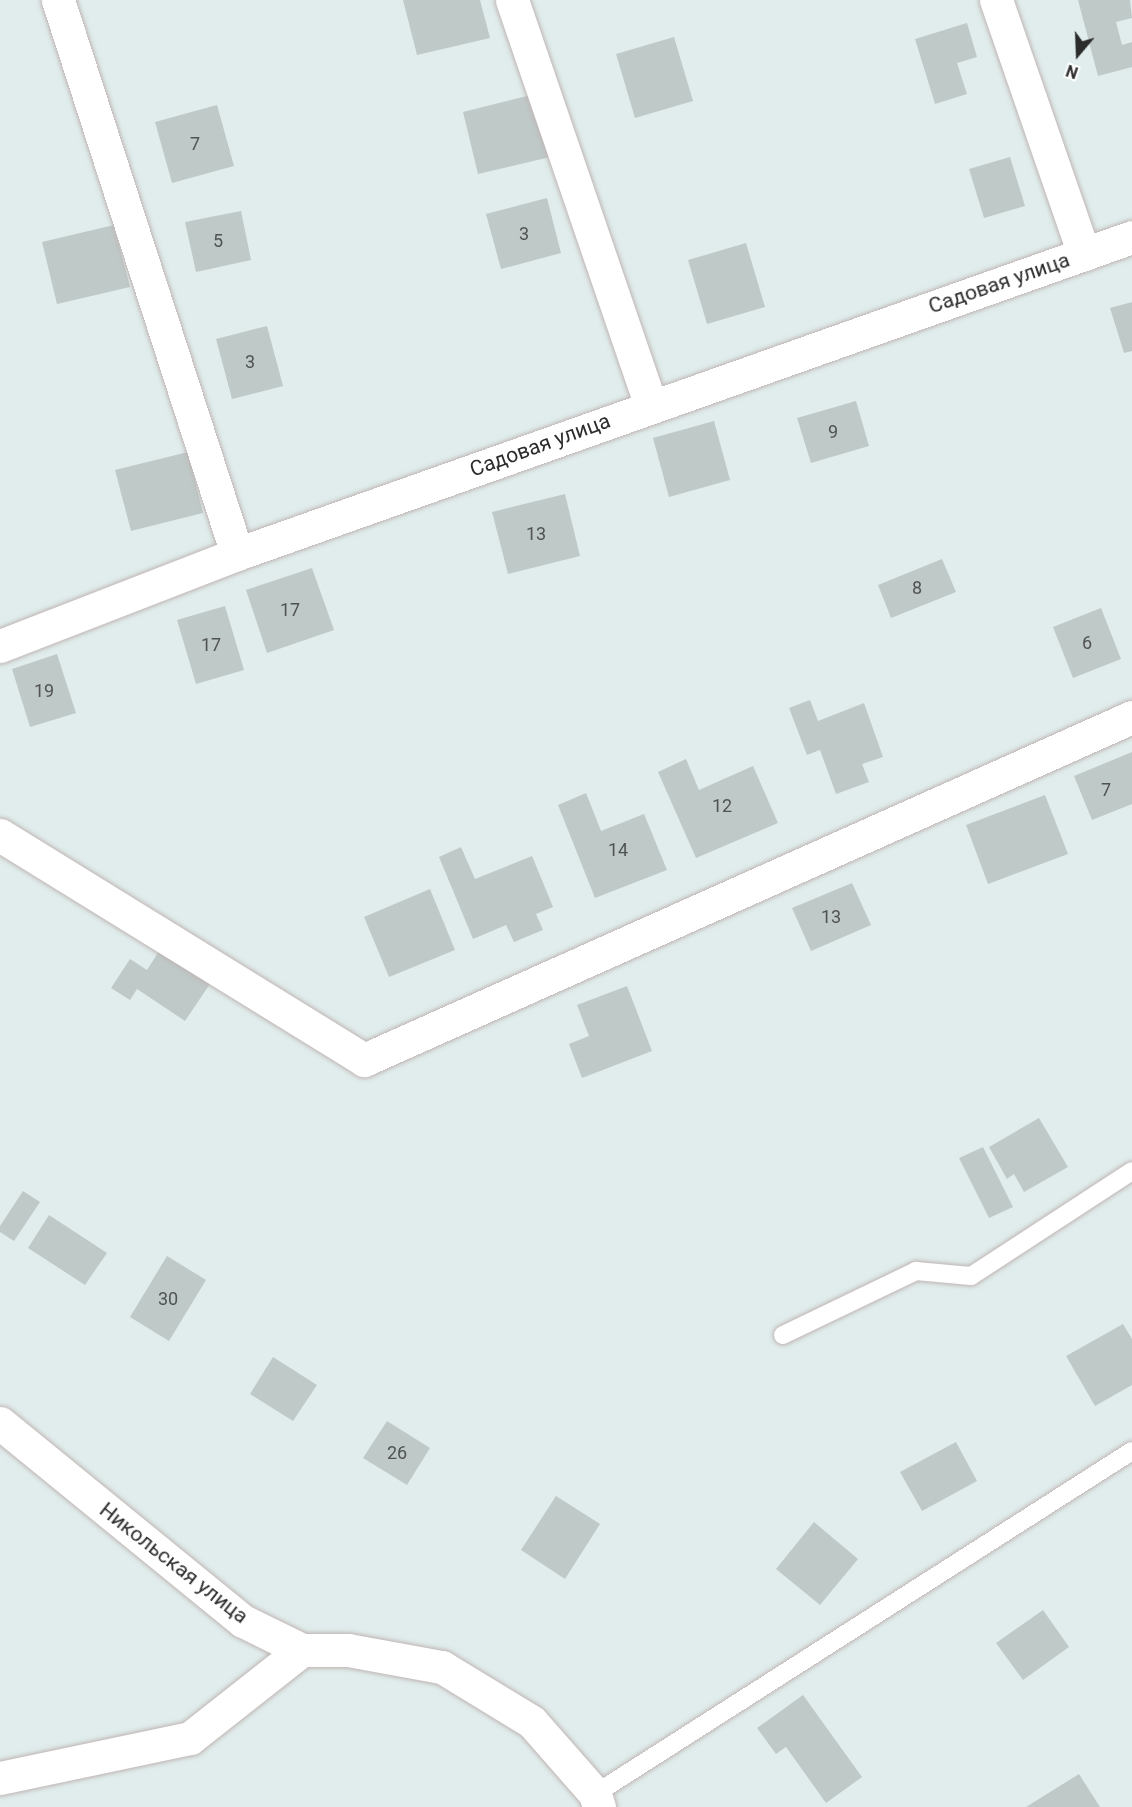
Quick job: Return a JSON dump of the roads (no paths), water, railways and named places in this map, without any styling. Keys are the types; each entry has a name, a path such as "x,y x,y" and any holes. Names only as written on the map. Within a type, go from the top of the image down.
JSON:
{"street":[{"path":"58,0 237,555"},
{"path":"512,0 651,405"},
{"name":"Садовая улица","path":"996,0 1084,254"},
{"name":"Садовая улица","path":"0,646 237,555 651,405 1132,237"},
{"path":"0,835 150,924 364,1060 1132,717"},
{"name":"Никольская улица","path":"0,1423 243,1621 302,1650 348,1650 442,1667 532,1722 597,1801"},
{"path":"0,1778 190,1738 302,1650"}],"lane":[{"path":"783,1335 916,1271 970,1276 1132,1171"},
{"path":"597,1801 1132,1451"}]}
